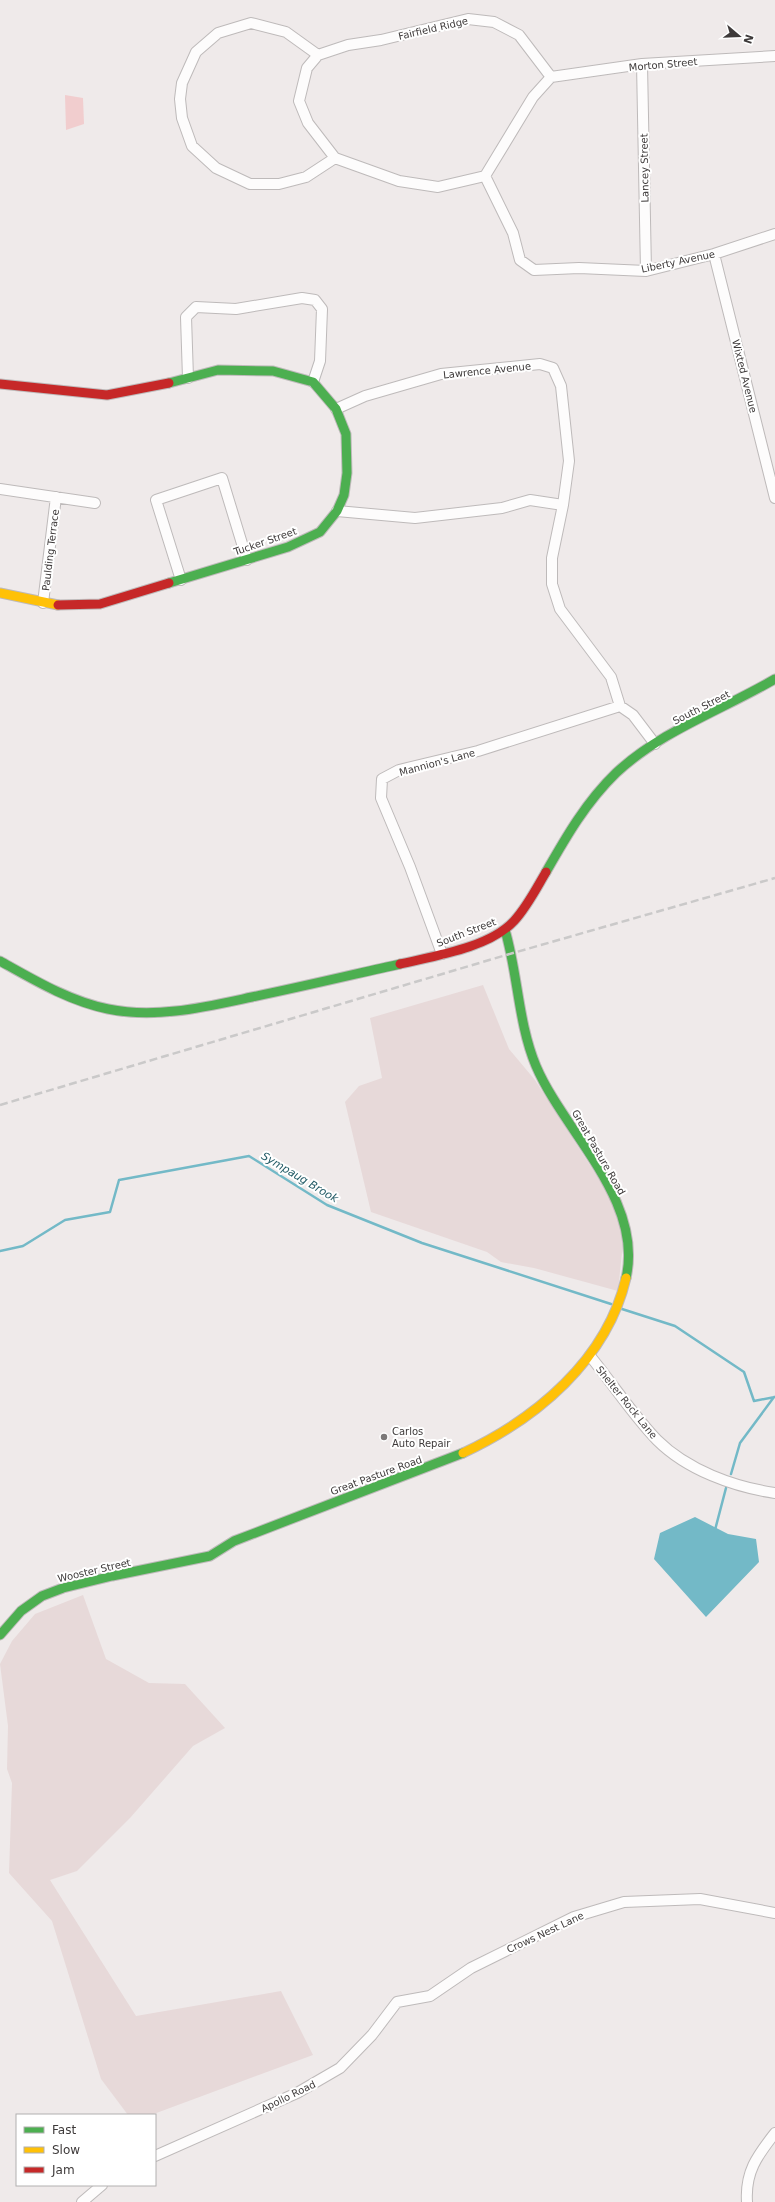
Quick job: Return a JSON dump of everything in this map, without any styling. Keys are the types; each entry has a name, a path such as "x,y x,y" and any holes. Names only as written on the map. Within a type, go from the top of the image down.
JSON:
{"street":[{"name":"Fairfield Ridge","path":"318,55 348,45 381,40 468,19 494,22 519,35 551,77"},
{"path":"335,158 306,177 279,184 250,184 216,168 192,146 182,118 180,99 182,83 196,52 218,33 251,23 286,32 318,55 306,68 299,102 308,123 335,158 399,181 438,187 485,176 533,97 551,77"},
{"name":"Morton Street","path":"551,77 642,64 775,56"},
{"name":"Lancey Street","path":"642,64 646,271"},
{"name":"Liberty Avenue","path":"485,176 513,233 520,260 534,270 579,268 646,271 714,254 775,234"},
{"name":"Wixted Avenue","path":"714,254 775,498"},
{"path":"0,384 108,395 148,388 188,378 218,370 273,371 313,382 320,361 322,309 315,300 302,298 236,308 196,307 186,317 188,378"},
{"name":"Lawrence Avenue","path":"336,409 365,396 440,374 540,364 553,368 561,386 569,461 564,505 552,558 552,584 560,609 611,676 620,706"},
{"name":"Tucker Street","path":"0,593 60,606 100,604 288,547 320,532 337,511 344,495 347,473 346,434 336,409 313,382"},
{"path":"181,580 156,500 222,478 247,560"},
{"name":"Paulding Terrace","path":"0,489 95,503"},
{"name":"Paulding Terrace","path":"43,603 56,497"},
{"path":"337,511 415,518 502,508 530,500 564,505"},
{"name":"South Street","path":"0,961 65,996 108,1009 150,1012 191,1008 296,987 442,954 470,945 505,930 520,914 572,827 596,794 624,766 655,744 752,694 775,679"},
{"path":"620,706 633,715 655,744"},
{"name":"Mannion's Lane","path":"442,954 410,867 381,798 382,779 399,770 478,751 620,706"},
{"name":"Great Pasture Road","path":"162,1567 210,1556 234,1541 255,1532 438,1464 495,1439 530,1415 561,1390 590,1356 618,1307 627,1275 628,1240 616,1204 536,1065 524,1023 513,953 505,930"},
{"name":"Shelter Rock Lane","path":"590,1356 638,1419 658,1441 682,1460 719,1478 754,1490 775,1493"},
{"name":"Wooster Street","path":"0,1635 21,1611 42,1596 63,1588 162,1567"},
{"name":"Crows Nest Lane","path":"397,2002 430,1996 471,1968 574,1917 624,1902 700,1899 775,1913"},
{"name":"Apollo Road","path":"156,2156 297,2093 340,2068 372,2035 397,2002"},
{"path":"747,2202 746,2186 755,2158 775,2133"},
{"path":"82,2202 101,2186"}],"shaded area":[{"path":"65,95 83,98 84,124 66,130"},
{"path":"483,985 509,1049 535,1080 613,1201 624,1233 618,1291 534,1268 501,1262 487,1252 371,1212 345,1102 359,1086 382,1078 370,1018"},
{"path":"83,1595 106,1659 149,1683 185,1684 225,1728 193,1746 130,1818 77,1871 50,1880 136,2016 281,1991 313,2055 154,2114 127,2114 101,2079 52,1921 9,1873 12,1783 7,1769 8,1726 0,1664 12,1641 35,1614"}],"water":[{"path":"695,1517 728,1534 756,1539 759,1562 706,1617 654,1559 660,1533"}],"waterway":[{"name":"Sympaug Brook","path":"0,1251 23,1246 65,1220 110,1212 119,1180 249,1156 327,1205 422,1243 611,1304"},
{"name":"Sympaug Brook","path":"622,1309 675,1326 744,1372 754,1401 775,1397"},
{"path":"731,1474 740,1443 774,1397"},
{"path":"715,1530 726,1488"}],"railway":[{"path":"0,1105 513,953 775,878"}],"traffic: fast":[{"path":"169,383 218,370 273,371 313,382 336,409 346,434 347,473 344,495 337,511 320,532 288,547 169,583"},
{"path":"546,872 586,808 616,773 652,745 672,733 775,679"},
{"path":"505,930 513,964 525,1033 536,1066 564,1116 613,1194 623,1221 628,1249 626,1278"},
{"path":"0,961 52,989 79,1001 108,1009 144,1013 198,1008 400,964"},
{"path":"0,1635 21,1611 42,1596 63,1588 112,1576 210,1556 234,1541 463,1453"}],"traffic: slow":[{"path":"0,593 58,605"},
{"path":"463,1453 517,1423 565,1384 603,1335 617,1308 626,1278"}],"traffic: jam":[{"path":"0,384 107,395 169,383"},
{"path":"58,605 100,604 169,583"},
{"path":"400,964 460,950 490,938 503,930 514,921 523,910 546,872"}],"place":[{"name":"Carlos Auto Repair","path":"384,1437"}]}
